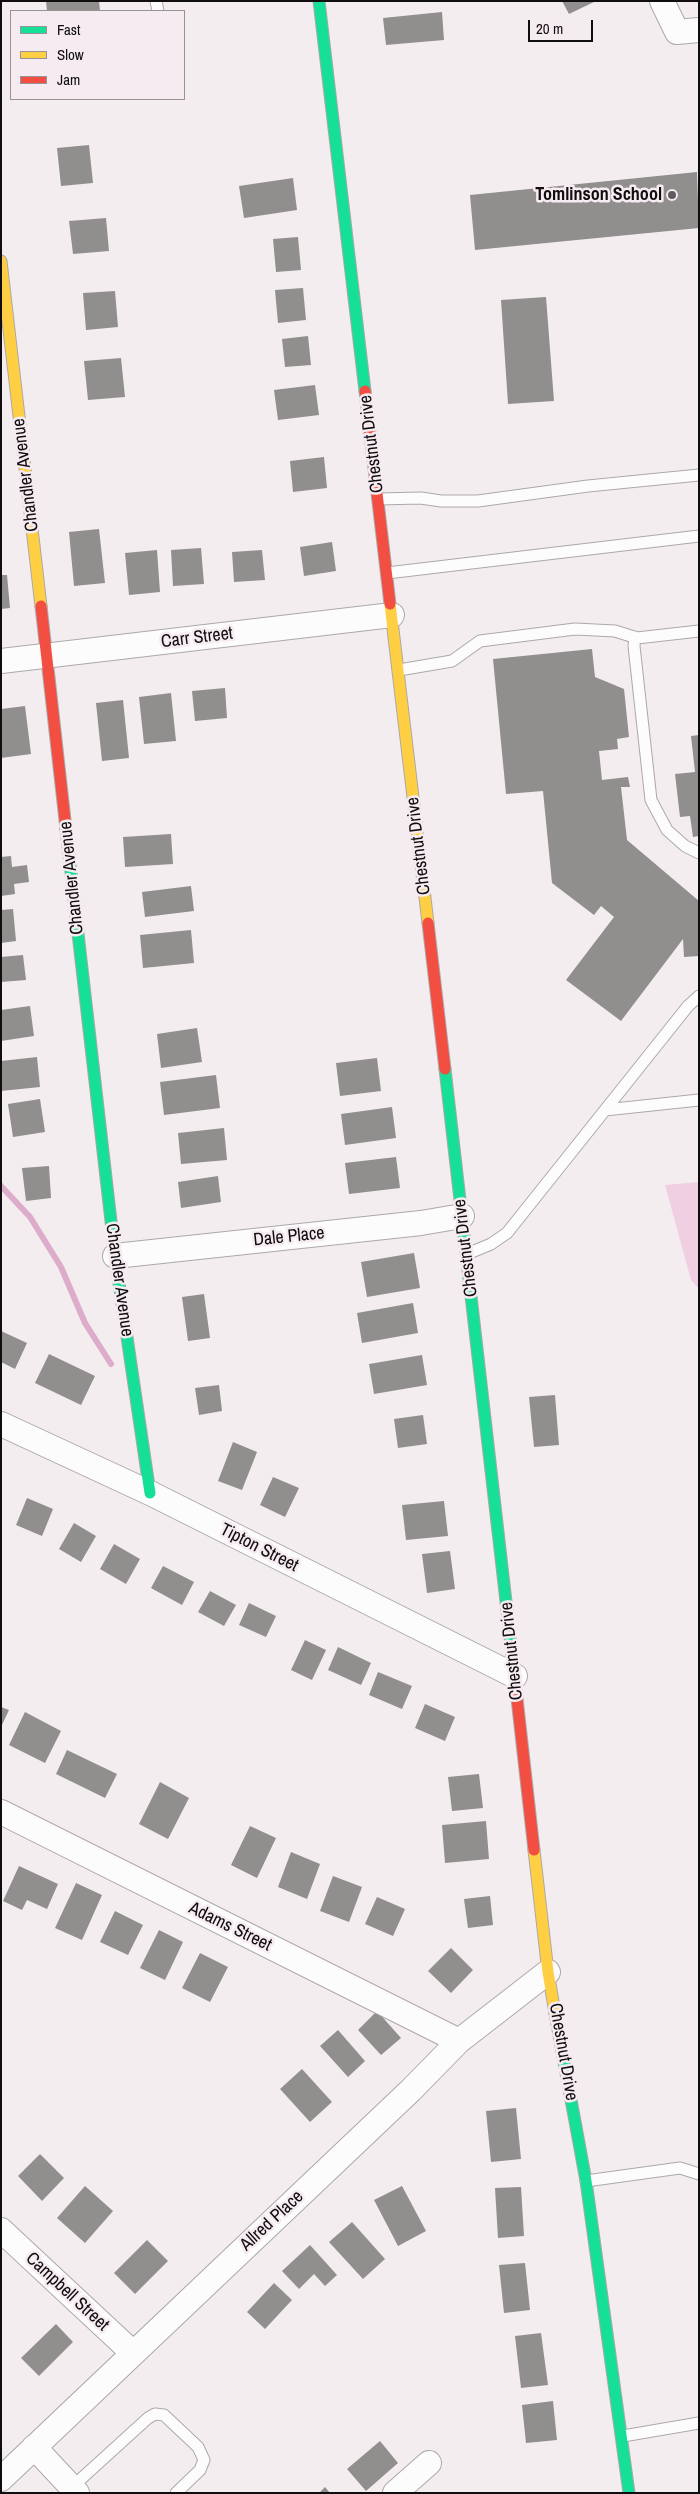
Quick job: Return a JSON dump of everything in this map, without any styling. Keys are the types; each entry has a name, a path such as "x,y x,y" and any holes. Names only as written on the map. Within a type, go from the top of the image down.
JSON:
{"street":[{"name":"Chestnut Drive","path":"319,1 468,1254 548,1972 586,2181 630,2493"},
{"path":"662,1 688,31"},
{"name":"Chandler Avenue","path":"1,261 115,1256 150,1493"},
{"name":"Carr Street","path":"1,661 392,615"},
{"name":"Dale Place","path":"115,1256 421,1223 462,1216"},
{"name":"Tipton Street","path":"1,1424 150,1493 515,1676"},
{"name":"Adams Street","path":"1,1812 459,2041"},
{"name":"Allred Place","path":"1,2478 411,2090 459,2041 548,1972"},
{"name":"Campbell Street","path":"1,2230 132,2353"},
{"path":"34,2446 74,2490"},
{"path":"395,2493 429,2463"}],"lane":[{"path":"378,499 421,498 440,501 478,502 588,486 699,474"},
{"path":"387,573 699,536"},
{"path":"399,670 452,661 480,642 575,629 615,631 635,637 699,631"},
{"path":"635,637 634,646 651,800 667,830 685,846 699,853"},
{"path":"468,1254 491,1244 507,1233 688,1006 699,996"},
{"path":"605,1110 699,1100"},
{"path":"586,2181 680,2168 699,2174"},
{"path":"74,2490 148,2418 155,2414 164,2415 198,2446 204,2460 200,2470 176,2493"},
{"path":"623,2436 699,2423"}],"shaded area":[{"path":"699,1182 699,1289 691,1280 665,1185"}],"building":[{"path":"46,1 99,1 100,10 47,10"},
{"path":"562,1 596,1 569,14"},
{"path":"442,12 444,40 386,45 383,18"},
{"path":"89,145 93,183 61,186 57,148"},
{"path":"697,172 699,228 475,250 470,195"},
{"path":"293,178 297,210 244,218 239,186"},
{"path":"106,218 109,251 73,254 69,221"},
{"path":"298,237 301,270 276,272 273,239"},
{"path":"303,288 306,320 278,323 275,290"},
{"path":"115,291 118,327 86,330 83,293"},
{"path":"546,297 554,401 508,404 501,300"},
{"path":"308,336 311,365 285,367 282,339"},
{"path":"121,358 125,397 88,400 84,361"},
{"path":"315,385 319,415 278,420 274,390"},
{"path":"324,457 327,488 293,492 290,461"},
{"path":"99,529 105,583 74,586 69,532"},
{"path":"332,542 336,571 304,576 300,547"},
{"path":"201,548 204,584 173,586 171,550"},
{"path":"157,550 160,592 129,595 125,553"},
{"path":"262,550 265,580 234,582 232,552"},
{"path":"1,575 7,575 10,608 1,609"},
{"path":"592,649 595,677 624,689 629,737 617,739 618,749 599,751 602,780 628,777 630,787 621,787 627,840 699,901 699,956 684,957 683,939 621,1021 566,980 614,917 601,906 594,915 552,883 543,791 506,794 493,659"},
{"path":"225,688 227,718 195,721 192,691"},
{"path":"171,693 176,741 144,744 139,697"},
{"path":"123,700 129,758 102,761 96,703"},
{"path":"25,706 31,754 1,758 1,709"},
{"path":"699,735 699,836 693,837 690,816 680,817 675,774 695,772 691,736"},
{"path":"171,834 173,864 125,867 123,837"},
{"path":"11,856 12,867 27,865 29,882 14,884 15,894 1,896 1,857"},
{"path":"191,886 194,911 145,917 142,892"},
{"path":"13,909 16,941 1,943 1,910"},
{"path":"191,930 194,963 143,968 140,935"},
{"path":"23,955 26,980 1,982 1,957"},
{"path":"30,1006 34,1036 1,1041 1,1010"},
{"path":"197,1028 202,1062 161,1068 157,1034"},
{"path":"37,1057 40,1087 1,1091 1,1061"},
{"path":"377,1058 381,1091 340,1096 336,1063"},
{"path":"216,1075 220,1108 164,1115 160,1082"},
{"path":"40,1099 45,1132 13,1137 8,1104"},
{"path":"392,1107 396,1138 345,1145 341,1114"},
{"path":"224,1128 227,1160 181,1164 178,1133"},
{"path":"396,1157 400,1188 349,1194 345,1163"},
{"path":"49,1166 51,1198 26,1201 22,1168"},
{"path":"218,1176 221,1202 181,1208 178,1182"},
{"path":"414,1253 420,1288 367,1297 361,1262"},
{"path":"204,1294 210,1338 188,1341 182,1297"},
{"path":"413,1303 418,1333 362,1343 357,1313"},
{"path":"1,1331 27,1343 15,1369 1,1362"},
{"path":"49,1354 95,1376 81,1405 35,1383"},
{"path":"422,1355 427,1385 374,1394 369,1364"},
{"path":"219,1385 222,1411 199,1415 195,1388"},
{"path":"555,1395 559,1445 534,1447 529,1397"},
{"path":"423,1415 427,1444 398,1448 394,1419"},
{"path":"233,1442 257,1452 242,1490 218,1481"},
{"path":"273,1477 299,1488 285,1517 260,1505"},
{"path":"27,1498 53,1509 42,1536 16,1525"},
{"path":"444,1501 448,1536 406,1540 402,1505"},
{"path":"74,1523 96,1536 81,1562 59,1549"},
{"path":"114,1544 140,1559 126,1584 100,1569"},
{"path":"450,1551 455,1589 427,1593 422,1554"},
{"path":"163,1566 194,1582 182,1605 151,1588"},
{"path":"210,1591 236,1605 224,1626 198,1612"},
{"path":"249,1603 276,1616 266,1637 239,1625"},
{"path":"305,1640 326,1650 312,1680 291,1670"},
{"path":"338,1647 371,1663 361,1685 328,1670"},
{"path":"378,1672 412,1686 402,1709 369,1695"},
{"path":"425,1704 455,1717 445,1741 415,1728"},
{"path":"1,1707 9,1710 1,1727"},
{"path":"25,1712 61,1731 45,1763 9,1745"},
{"path":"67,1750 117,1774 105,1798 56,1774"},
{"path":"479,1774 483,1808 452,1811 448,1777"},
{"path":"160,1782 189,1798 168,1839 139,1824"},
{"path":"486,1821 489,1859 445,1863 442,1825"},
{"path":"250,1826 276,1838 257,1878 231,1865"},
{"path":"291,1852 320,1864 307,1899 278,1887"},
{"path":"19,1866 58,1884 47,1909 27,1900 22,1910 3,1901"},
{"path":"333,1876 362,1887 349,1922 320,1911"},
{"path":"76,1883 102,1895 82,1940 55,1928"},
{"path":"490,1896 493,1925 468,1928 464,1899"},
{"path":"377,1897 405,1909 393,1936 365,1924"},
{"path":"115,1911 143,1925 128,1955 100,1942"},
{"path":"159,1930 183,1942 165,1980 140,1968"},
{"path":"451,1948 473,1970 451,1993 428,1971"},
{"path":"200,1953 228,1967 210,2002 182,1988"},
{"path":"377,2011 401,2038 381,2055 358,2030"},
{"path":"338,2030 365,2061 348,2077 320,2046"},
{"path":"302,2069 332,2102 310,2122 280,2089"},
{"path":"516,2108 521,2159 491,2162 486,2111"},
{"path":"40,2154 64,2178 42,2201 18,2176"},
{"path":"85,2186 113,2211 85,2243 57,2218"},
{"path":"402,2186 426,2231 398,2246 374,2200"},
{"path":"521,2187 524,2236 498,2238 495,2188"},
{"path":"352,2222 385,2259 363,2279 329,2242"},
{"path":"147,2240 168,2261 135,2294 114,2273"},
{"path":"310,2245 337,2275 325,2286 314,2274 299,2289 282,2271"},
{"path":"525,2263 530,2310 504,2313 499,2265"},
{"path":"274,2283 292,2300 265,2329 247,2312"},
{"path":"56,2324 73,2342 39,2376 21,2358"},
{"path":"541,2333 548,2385 521,2388 515,2336"},
{"path":"553,2401 557,2440 526,2443 522,2405"},
{"path":"380,2441 398,2463 366,2491 347,2469"},
{"path":"325,2487 330,2493 319,2493"}],"waterway":[{"path":"1,1186 30,1217 61,1267 85,1323 111,1364"}],"traffic: fast":[{"path":"319,1 365,391"},
{"path":"66,829 115,1256 150,1493"},
{"path":"445,1069 512,1654"},
{"path":"555,2013 586,2181 629,2493"}],"traffic: slow":[{"path":"1,261 41,606"},
{"path":"390,604 428,923"},
{"path":"534,1850 548,1972 555,2013"}],"traffic: jam":[{"path":"365,391 390,604"},
{"path":"41,606 66,829"},
{"path":"428,923 445,1069"},
{"path":"512,1654 534,1850"}],"place":[{"name":"Tomlinson School","path":"672,195"}]}
